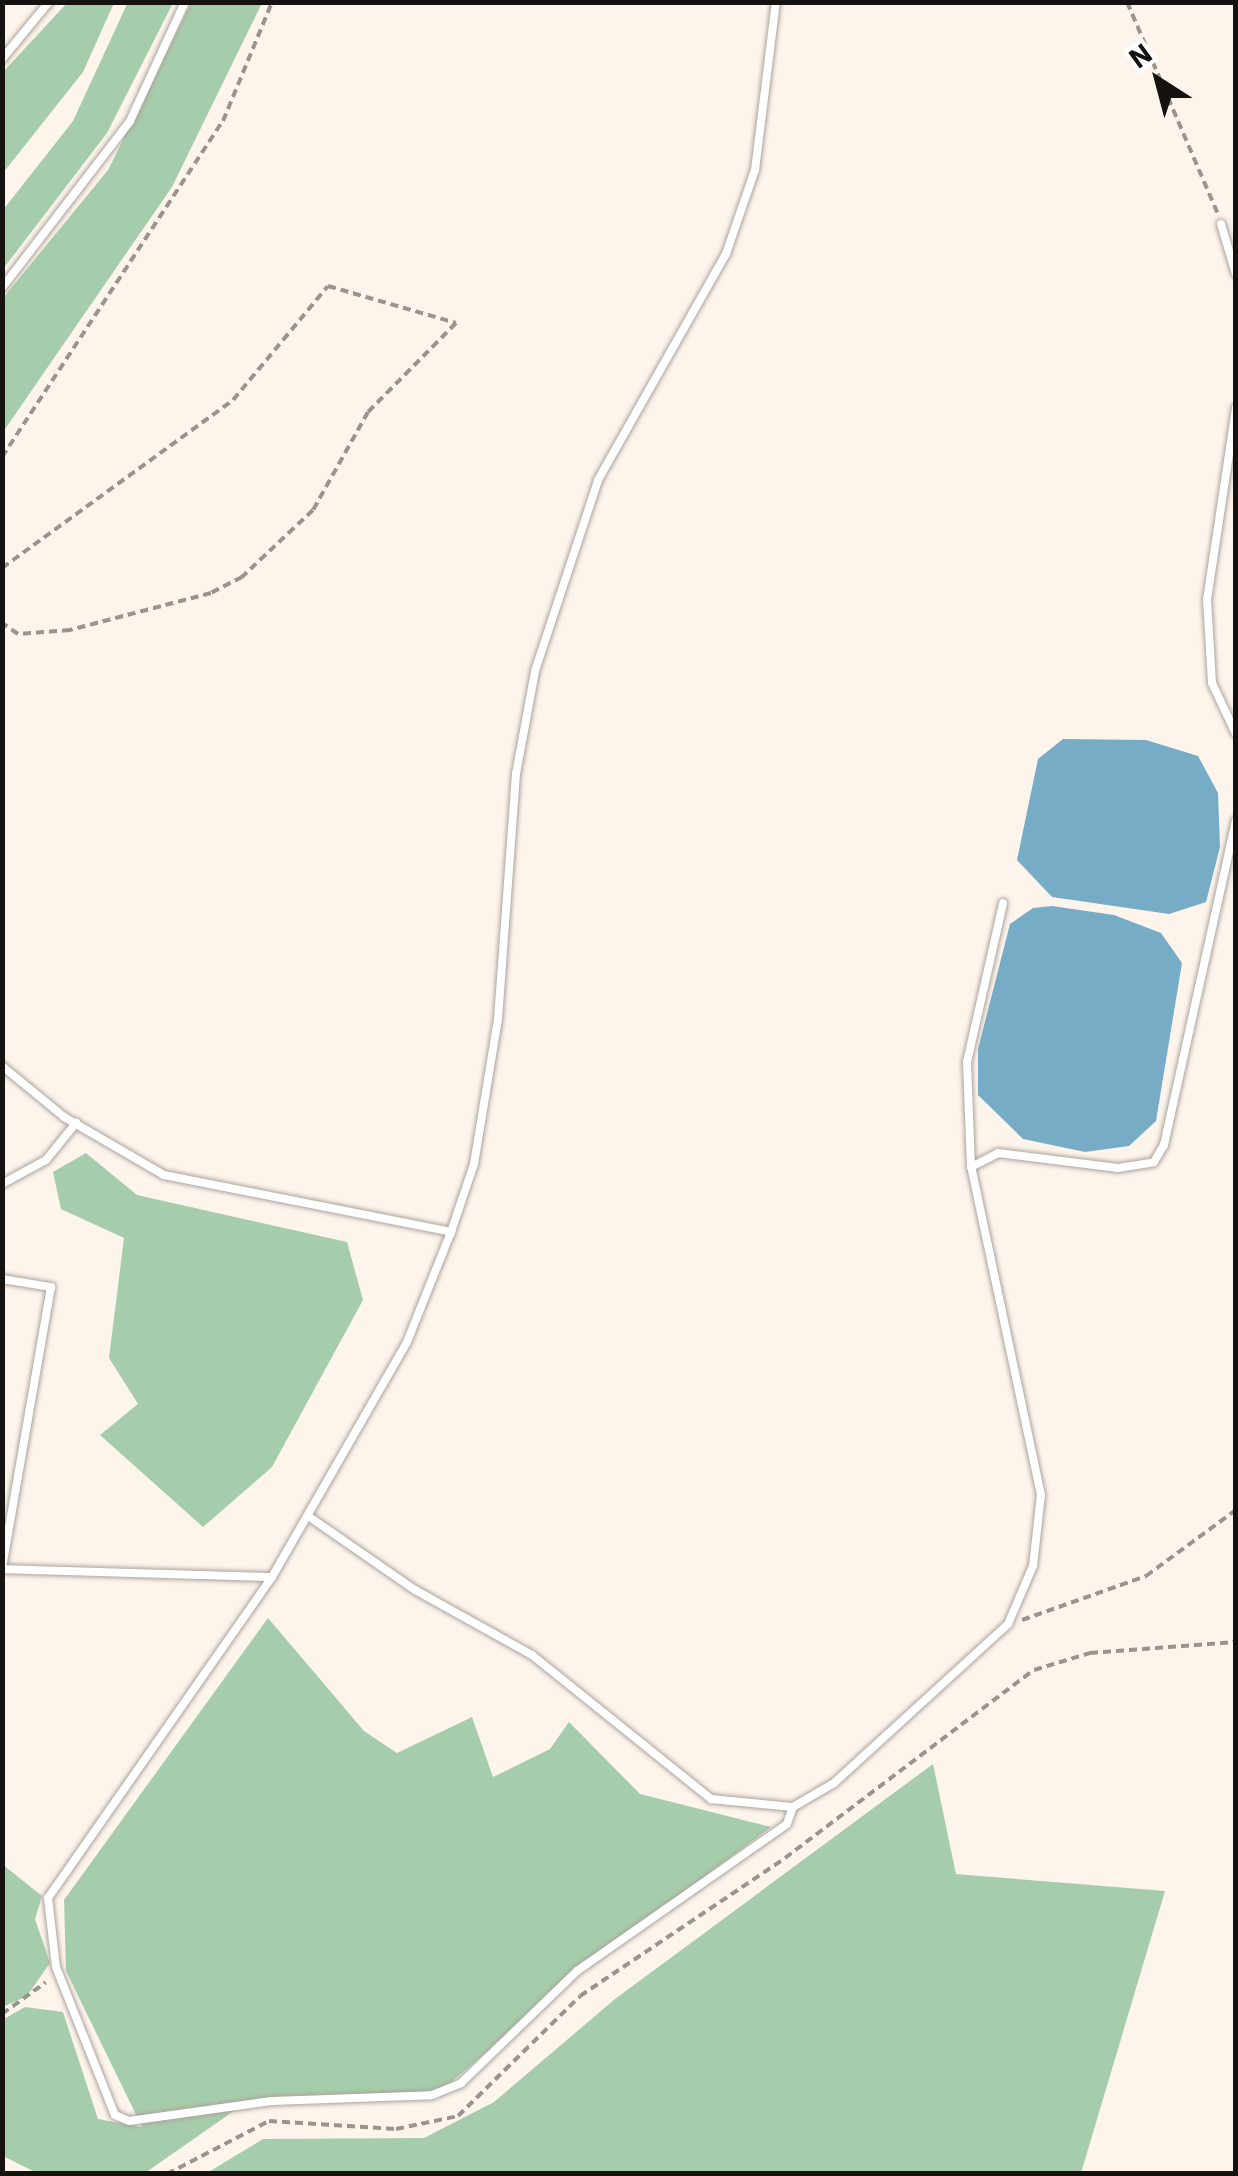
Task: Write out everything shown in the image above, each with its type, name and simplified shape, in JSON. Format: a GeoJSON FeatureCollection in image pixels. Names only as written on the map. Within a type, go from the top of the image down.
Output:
{"type":"FeatureCollection","features":[{"type":"Feature","properties":{"kind":"lane"},"geometry":{"type":"LineString","coordinates":[[2,59],[49,2]]}},
{"type":"Feature","properties":{"kind":"lane"},"geometry":{"type":"LineString","coordinates":[[2,288],[130,121],[184,2]]}},
{"type":"Feature","properties":{"kind":"lane"},"geometry":{"type":"LineString","coordinates":[[776,2],[755,170],[726,254],[598,480],[535,672],[516,774],[498,1020],[474,1164],[450,1232],[407,1342],[311,1518],[48,1898],[56,1967],[104,2099],[128,2121],[272,2101],[432,2096],[460,2083],[578,1971],[788,1824],[793,1808]]}},
{"type":"Feature","properties":{"kind":"lane"},"geometry":{"type":"LineString","coordinates":[[1222,224],[1236,274]]}},
{"type":"Feature","properties":{"kind":"lane"},"geometry":{"type":"LineString","coordinates":[[1236,408],[1207,599],[1212,684],[1236,734]]}},
{"type":"Feature","properties":{"kind":"lane"},"geometry":{"type":"LineString","coordinates":[[971,1168],[998,1153],[1118,1168],[1154,1162],[1236,821]]}},
{"type":"Feature","properties":{"kind":"lane"},"geometry":{"type":"LineString","coordinates":[[311,1518],[415,1590],[532,1655],[711,1799],[793,1808],[834,1783],[1008,1624],[1033,1566],[1041,1495],[971,1168],[967,1062],[1003,903]]}},
{"type":"Feature","properties":{"kind":"lane"},"geometry":{"type":"LineString","coordinates":[[2,1066],[76,1123],[164,1176],[450,1232]]}},
{"type":"Feature","properties":{"kind":"lane"},"geometry":{"type":"LineString","coordinates":[[2,1184],[46,1160],[76,1123]]}},
{"type":"Feature","properties":{"kind":"lane"},"geometry":{"type":"LineString","coordinates":[[2,1279],[51,1286],[2,1568],[272,1577]]}},
{"type":"Feature","properties":{"kind":"path"},"geometry":{"type":"LineString","coordinates":[[2,457],[223,121],[272,2]]}},
{"type":"Feature","properties":{"kind":"path"},"geometry":{"type":"LineString","coordinates":[[1127,2],[1222,224]]}},
{"type":"Feature","properties":{"kind":"path"},"geometry":{"type":"LineString","coordinates":[[2,568],[233,400],[328,286],[456,323],[368,412],[313,510],[242,577],[212,593],[70,630],[18,634],[2,623]]}},
{"type":"Feature","properties":{"kind":"path"},"geometry":{"type":"LineString","coordinates":[[1008,1624],[1146,1576],[1236,1510]]}},
{"type":"Feature","properties":{"kind":"path"},"geometry":{"type":"LineString","coordinates":[[167,2174],[269,2121],[396,2128],[458,2116],[580,1996],[785,1858],[1034,1670],[1090,1653],[1236,1642]]}},
{"type":"Feature","properties":{"kind":"path"},"geometry":{"type":"LineString","coordinates":[[2,2014],[32,1999],[56,1967]]}},
{"type":"Feature","properties":{"kind":"green space"},"geometry":{"type":"Polygon","coordinates":[[[128,2],[173,3],[107,133],[3,269],[3,210],[73,121],[128,2]]]}},
{"type":"Feature","properties":{"kind":"green space"},"geometry":{"type":"Polygon","coordinates":[[[67,3],[114,3],[83,72],[3,173],[3,72],[67,3]]]}},
{"type":"Feature","properties":{"kind":"green space"},"geometry":{"type":"Polygon","coordinates":[[[191,3],[262,3],[172,187],[3,432],[3,298],[108,170],[191,3]]]}},
{"type":"Feature","properties":{"kind":"green space"},"geometry":{"type":"Polygon","coordinates":[[[86,1153],[137,1195],[347,1242],[363,1300],[272,1467],[203,1527],[100,1435],[138,1404],[109,1358],[124,1238],[61,1209],[53,1172],[86,1153]]]}},
{"type":"Feature","properties":{"kind":"green space"},"geometry":{"type":"Polygon","coordinates":[[[268,1618],[364,1731],[397,1753],[472,1717],[493,1777],[550,1749],[569,1722],[640,1794],[771,1827],[606,1950],[442,2090],[238,2108],[145,2173],[37,2173],[3,2156],[2,2020],[25,2007],[63,2012],[98,2119],[142,2127],[66,1971],[64,1900],[268,1618]]]}},
{"type":"Feature","properties":{"kind":"green space"},"geometry":{"type":"Polygon","coordinates":[[[933,1764],[956,1874],[1165,1891],[1081,2173],[207,2173],[263,2139],[424,2138],[494,2102],[615,1999],[933,1764]]]}},
{"type":"Feature","properties":{"kind":"green space"},"geometry":{"type":"Polygon","coordinates":[[[2,1864],[42,1896],[35,1919],[50,1963],[27,1996],[3,2007],[2,1864]]]}},
{"type":"Feature","properties":{"kind":"water"},"geometry":{"type":"Polygon","coordinates":[[[1063,739],[1146,740],[1198,756],[1218,793],[1220,847],[1206,902],[1169,914],[1052,897],[1017,860],[1038,759],[1063,739]]]}},
{"type":"Feature","properties":{"kind":"water"},"geometry":{"type":"Polygon","coordinates":[[[1052,906],[1114,915],[1161,933],[1182,963],[1156,1121],[1129,1146],[1085,1152],[1023,1139],[978,1095],[978,1049],[1010,924],[1033,908],[1052,906]]]}}]}
